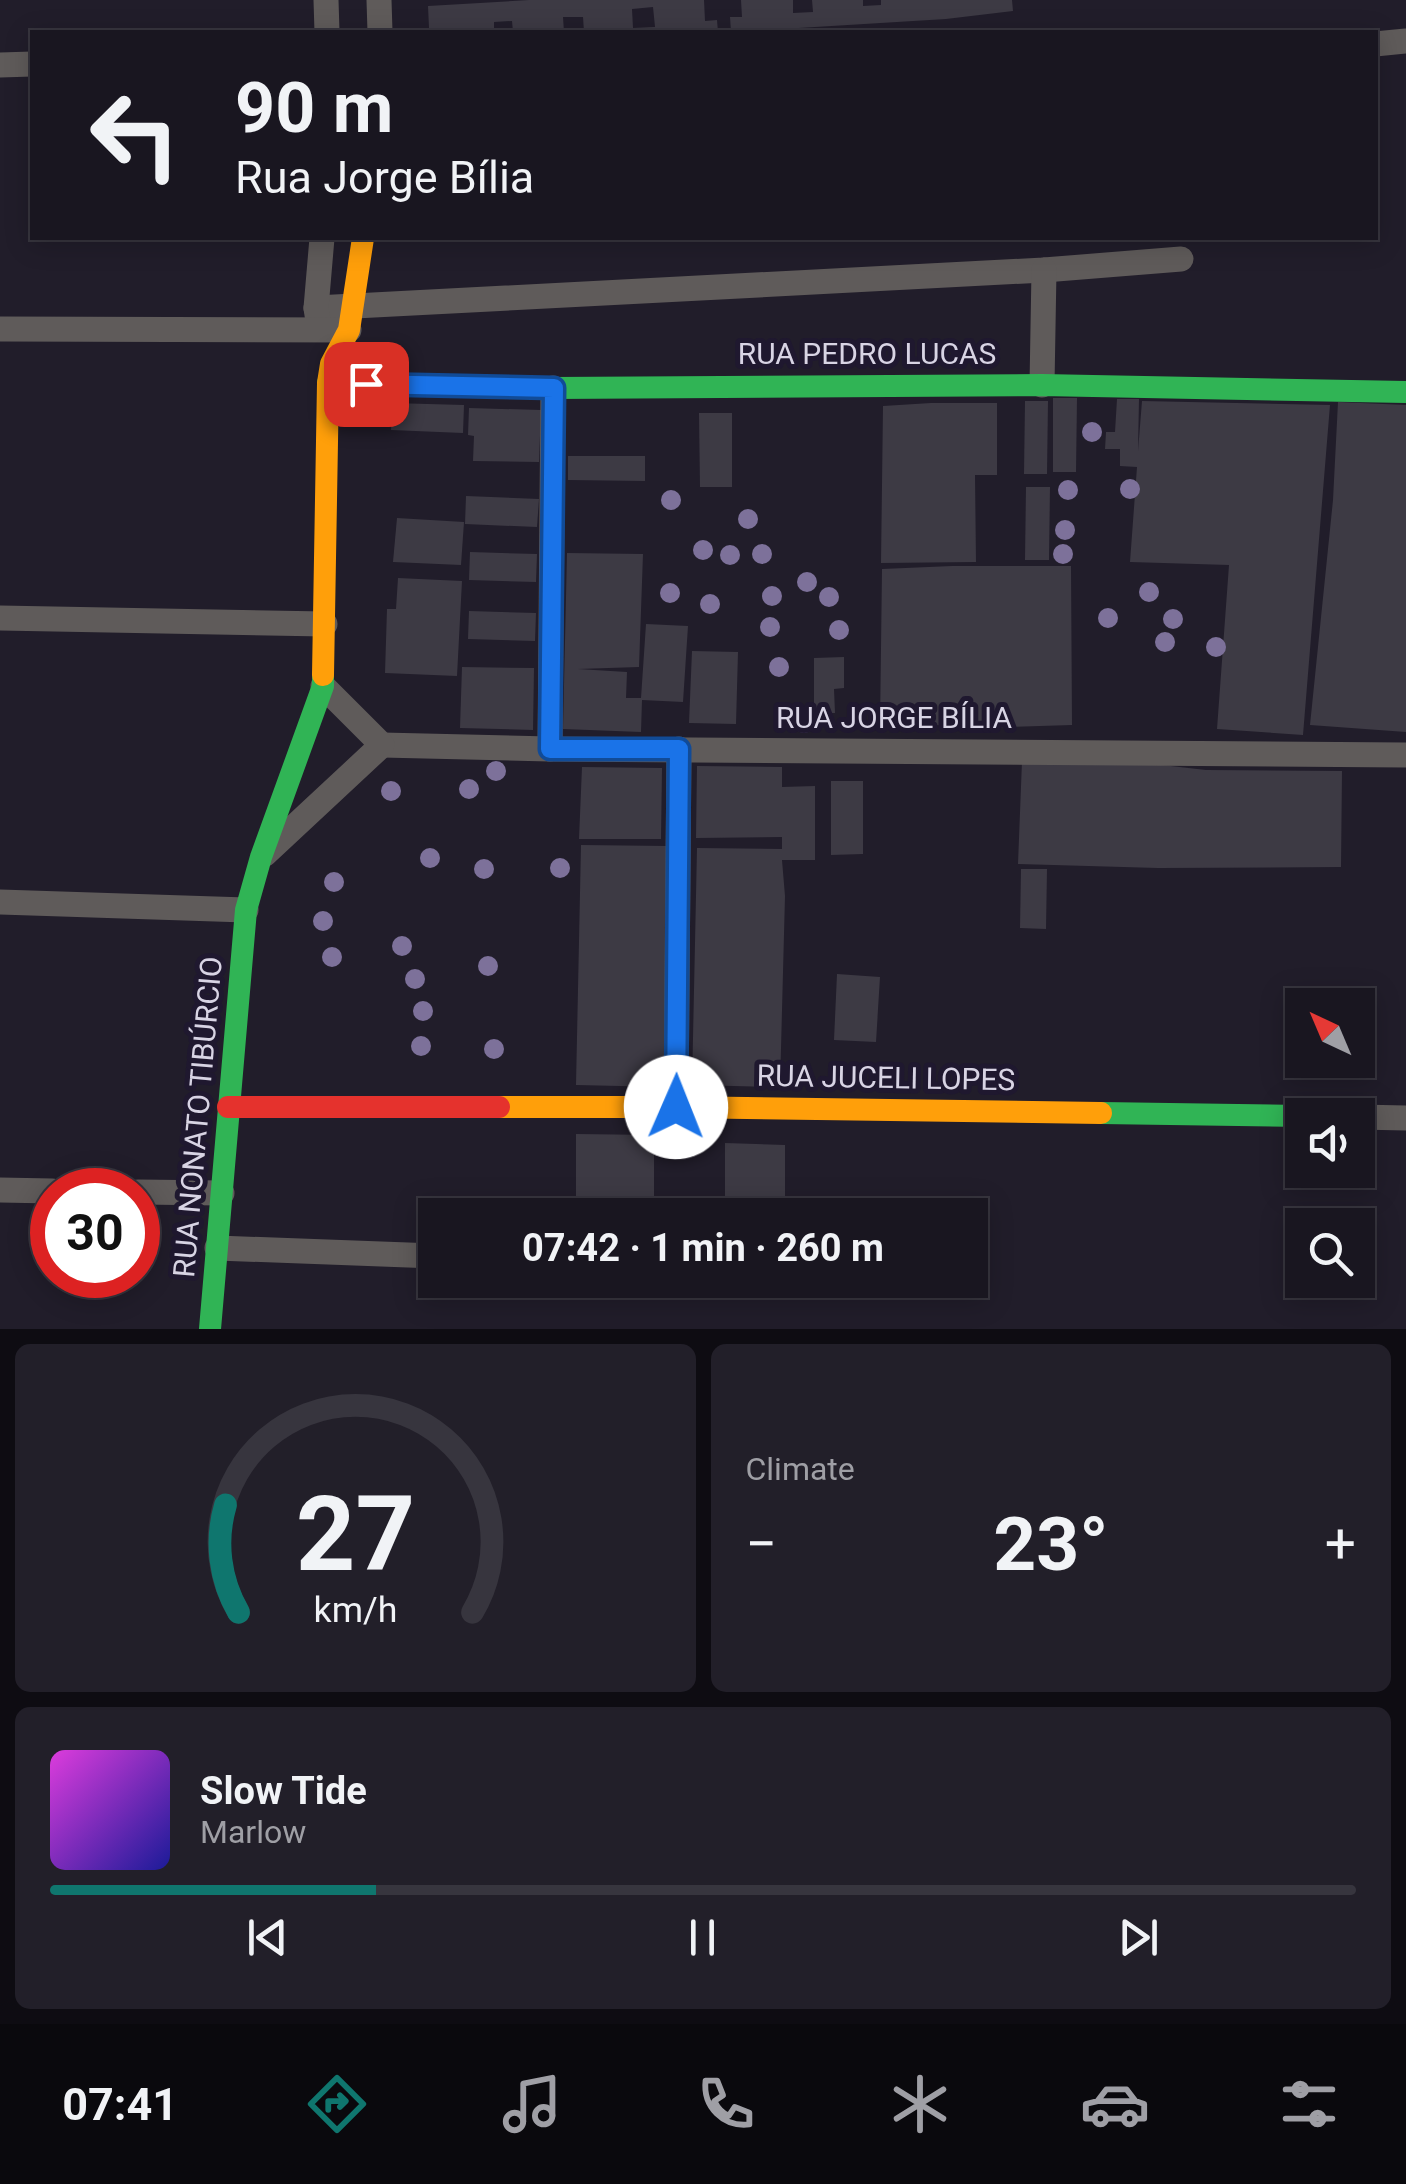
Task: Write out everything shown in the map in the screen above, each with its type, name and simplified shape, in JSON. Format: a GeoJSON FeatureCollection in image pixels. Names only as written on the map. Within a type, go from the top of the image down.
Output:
{"type":"FeatureCollection","features":[{"type":"Feature","properties":{"kind":"street"},"geometry":{"type":"LineString","coordinates":[[326,0],[327,30]]}},
{"type":"Feature","properties":{"kind":"street"},"geometry":{"type":"LineString","coordinates":[[379,0],[380,30]]}},
{"type":"Feature","properties":{"kind":"street"},"geometry":{"type":"LineString","coordinates":[[1378,44],[1406,41]]}},
{"type":"Feature","properties":{"kind":"street"},"geometry":{"type":"LineString","coordinates":[[0,65],[30,64]]}},
{"type":"Feature","properties":{"kind":"street"},"geometry":{"type":"LineString","coordinates":[[322,240],[317,319],[330,373]]}},
{"type":"Feature","properties":{"kind":"street"},"geometry":{"type":"LineString","coordinates":[[330,373],[351,318],[363,240]]}},
{"type":"Feature","properties":{"kind":"street"},"geometry":{"type":"LineString","coordinates":[[0,329],[351,318],[1181,258]]}},
{"type":"Feature","properties":{"kind":"street"},"geometry":{"type":"LineString","coordinates":[[1042,385],[1044,270]]}},
{"type":"Feature","properties":{"kind":"street","name":"RUA PEDRO LUCAS"},"geometry":{"type":"LineString","coordinates":[[330,373],[554,388],[1042,385],[1406,392]]}},
{"type":"Feature","properties":{"kind":"street","name":"RUA NONATO TIBÚRCIO"},"geometry":{"type":"LineString","coordinates":[[210,1329],[246,910],[261,857],[323,686],[330,373]]}},
{"type":"Feature","properties":{"kind":"street"},"geometry":{"type":"LineString","coordinates":[[550,749],[554,388]]}},
{"type":"Feature","properties":{"kind":"street"},"geometry":{"type":"LineString","coordinates":[[0,618],[325,624]]}},
{"type":"Feature","properties":{"kind":"street"},"geometry":{"type":"LineString","coordinates":[[261,857],[382,745],[323,686]]}},
{"type":"Feature","properties":{"kind":"street","name":"RUA JORGE BÍLIA"},"geometry":{"type":"LineString","coordinates":[[382,745],[1406,754]]}},
{"type":"Feature","properties":{"kind":"street"},"geometry":{"type":"LineString","coordinates":[[676,1107],[679,749]]}},
{"type":"Feature","properties":{"kind":"street"},"geometry":{"type":"LineString","coordinates":[[0,902],[246,910]]}},
{"type":"Feature","properties":{"kind":"street","name":"RUA JUCELI LOPES"},"geometry":{"type":"LineString","coordinates":[[228,1107],[676,1107],[1285,1116]]}},
{"type":"Feature","properties":{"kind":"street"},"geometry":{"type":"LineString","coordinates":[[1375,1117],[1406,1118]]}},
{"type":"Feature","properties":{"kind":"street"},"geometry":{"type":"LineString","coordinates":[[0,1190],[30,1190]]}},
{"type":"Feature","properties":{"kind":"street"},"geometry":{"type":"LineString","coordinates":[[160,1192],[222,1192]]}},
{"type":"Feature","properties":{"kind":"street"},"geometry":{"type":"LineString","coordinates":[[216,1248],[418,1255]]}},
{"type":"Feature","properties":{"kind":"building"},"geometry":{"type":"Polygon","coordinates":[[[529,0],[704,0],[705,21],[717,20],[718,30],[584,30],[583,17],[563,17],[564,30],[513,30],[512,21],[494,22],[494,30],[429,28],[428,6],[529,0]],[[653,7],[632,9],[633,28],[655,27],[653,7]]]}},
{"type":"Feature","properties":{"kind":"building"},"geometry":{"type":"Polygon","coordinates":[[[741,0],[793,0],[793,13],[813,12],[812,0],[863,0],[863,6],[881,5],[881,0],[1012,0],[1013,11],[946,19],[731,30],[730,17],[742,17],[741,0]]]}},
{"type":"Feature","properties":{"kind":"building"},"geometry":{"type":"Polygon","coordinates":[[[1053,398],[1077,398],[1076,472],[1053,472],[1053,398]]]}},
{"type":"Feature","properties":{"kind":"building"},"geometry":{"type":"Polygon","coordinates":[[[1117,399],[1139,399],[1138,451],[1142,401],[1330,405],[1303,735],[1217,729],[1229,565],[1130,562],[1137,467],[1120,466],[1120,449],[1105,449],[1106,432],[1115,432],[1117,399]]]}},
{"type":"Feature","properties":{"kind":"building"},"geometry":{"type":"Polygon","coordinates":[[[1025,401],[1048,401],[1047,474],[1024,474],[1025,401]]]}},
{"type":"Feature","properties":{"kind":"building"},"geometry":{"type":"Polygon","coordinates":[[[1338,402],[1406,405],[1406,732],[1310,725],[1333,500],[1338,402]]]}},
{"type":"Feature","properties":{"kind":"building"},"geometry":{"type":"Polygon","coordinates":[[[392,403],[464,405],[463,433],[391,430],[392,403]]]}},
{"type":"Feature","properties":{"kind":"building"},"geometry":{"type":"Polygon","coordinates":[[[997,403],[997,475],[975,475],[976,562],[881,563],[883,406],[997,403]]]}},
{"type":"Feature","properties":{"kind":"building"},"geometry":{"type":"Polygon","coordinates":[[[469,408],[541,410],[539,462],[473,461],[474,436],[468,435],[469,408]]]}},
{"type":"Feature","properties":{"kind":"building"},"geometry":{"type":"Polygon","coordinates":[[[699,413],[732,413],[732,487],[700,487],[699,413]]]}},
{"type":"Feature","properties":{"kind":"building"},"geometry":{"type":"Polygon","coordinates":[[[568,456],[645,456],[645,481],[568,480],[568,456]]]}},
{"type":"Feature","properties":{"kind":"building"},"geometry":{"type":"Polygon","coordinates":[[[1026,487],[1050,487],[1049,560],[1025,560],[1026,487]]]}},
{"type":"Feature","properties":{"kind":"building"},"geometry":{"type":"Polygon","coordinates":[[[466,496],[539,499],[537,527],[465,524],[466,496]]]}},
{"type":"Feature","properties":{"kind":"building"},"geometry":{"type":"Polygon","coordinates":[[[397,518],[464,522],[461,565],[393,562],[397,518]]]}},
{"type":"Feature","properties":{"kind":"building"},"geometry":{"type":"Polygon","coordinates":[[[470,552],[537,554],[536,582],[469,580],[470,552]]]}},
{"type":"Feature","properties":{"kind":"building"},"geometry":{"type":"Polygon","coordinates":[[[567,553],[643,554],[639,667],[578,669],[627,672],[626,698],[641,698],[646,624],[688,626],[683,702],[642,700],[641,732],[563,729],[567,553]]]}},
{"type":"Feature","properties":{"kind":"building"},"geometry":{"type":"Polygon","coordinates":[[[1071,566],[1072,725],[880,726],[882,569],[1071,566]]]}},
{"type":"Feature","properties":{"kind":"building"},"geometry":{"type":"Polygon","coordinates":[[[398,578],[462,581],[457,676],[385,673],[387,609],[396,609],[398,578]]]}},
{"type":"Feature","properties":{"kind":"building"},"geometry":{"type":"Polygon","coordinates":[[[469,611],[536,613],[535,641],[468,639],[469,611]]]}},
{"type":"Feature","properties":{"kind":"building"},"geometry":{"type":"Polygon","coordinates":[[[692,651],[738,652],[736,724],[689,723],[692,651]]]}},
{"type":"Feature","properties":{"kind":"building"},"geometry":{"type":"Polygon","coordinates":[[[844,657],[844,688],[834,689],[835,713],[814,713],[814,658],[844,657]]]}},
{"type":"Feature","properties":{"kind":"building"},"geometry":{"type":"Polygon","coordinates":[[[462,667],[534,668],[533,730],[460,728],[462,667]]]}},
{"type":"Feature","properties":{"kind":"building"},"geometry":{"type":"Polygon","coordinates":[[[1022,761],[1206,770],[1342,771],[1341,867],[1018,864],[1022,761]]]}},
{"type":"Feature","properties":{"kind":"building"},"geometry":{"type":"Polygon","coordinates":[[[697,766],[782,767],[782,787],[815,786],[815,860],[782,860],[785,896],[780,1087],[692,1085],[697,848],[782,849],[782,837],[696,838],[697,766]]]}},
{"type":"Feature","properties":{"kind":"building"},"geometry":{"type":"Polygon","coordinates":[[[582,767],[662,768],[661,839],[579,839],[582,767]]]}},
{"type":"Feature","properties":{"kind":"building"},"geometry":{"type":"Polygon","coordinates":[[[831,781],[863,781],[863,854],[831,855],[831,781]]]}},
{"type":"Feature","properties":{"kind":"building"},"geometry":{"type":"Polygon","coordinates":[[[581,845],[668,846],[664,1087],[576,1085],[581,845]]]}},
{"type":"Feature","properties":{"kind":"building"},"geometry":{"type":"Polygon","coordinates":[[[1021,869],[1047,869],[1046,929],[1020,928],[1021,869]]]}},
{"type":"Feature","properties":{"kind":"building"},"geometry":{"type":"Polygon","coordinates":[[[837,974],[880,977],[876,1042],[834,1040],[837,974]]]}},
{"type":"Feature","properties":{"kind":"building"},"geometry":{"type":"Polygon","coordinates":[[[576,1134],[654,1135],[654,1198],[576,1198],[576,1134]]]}},
{"type":"Feature","properties":{"kind":"building"},"geometry":{"type":"Polygon","coordinates":[[[725,1143],[785,1145],[785,1198],[725,1198],[725,1143]]]}},
{"type":"Feature","properties":{"kind":"traffic: fast"},"geometry":{"type":"LineString","coordinates":[[328,383],[553,388],[1042,385],[1406,392]]}},
{"type":"Feature","properties":{"kind":"traffic: fast"},"geometry":{"type":"LineString","coordinates":[[210,1329],[246,910],[261,857],[323,686],[323,675]]}},
{"type":"Feature","properties":{"kind":"traffic: fast"},"geometry":{"type":"LineString","coordinates":[[1101,1113],[1285,1116]]}},
{"type":"Feature","properties":{"kind":"traffic: slow"},"geometry":{"type":"LineString","coordinates":[[323,675],[328,383],[331,364],[349,330],[363,240]]}},
{"type":"Feature","properties":{"kind":"traffic: slow"},"geometry":{"type":"LineString","coordinates":[[499,1107],[1101,1113]]}},
{"type":"Feature","properties":{"kind":"traffic: jam"},"geometry":{"type":"LineString","coordinates":[[228,1107],[499,1107]]}},
{"type":"Feature","properties":{"kind":"route"},"geometry":{"type":"LineString","coordinates":[[366,384],[554,388],[550,749],[679,749],[676,1107]]}}]}
